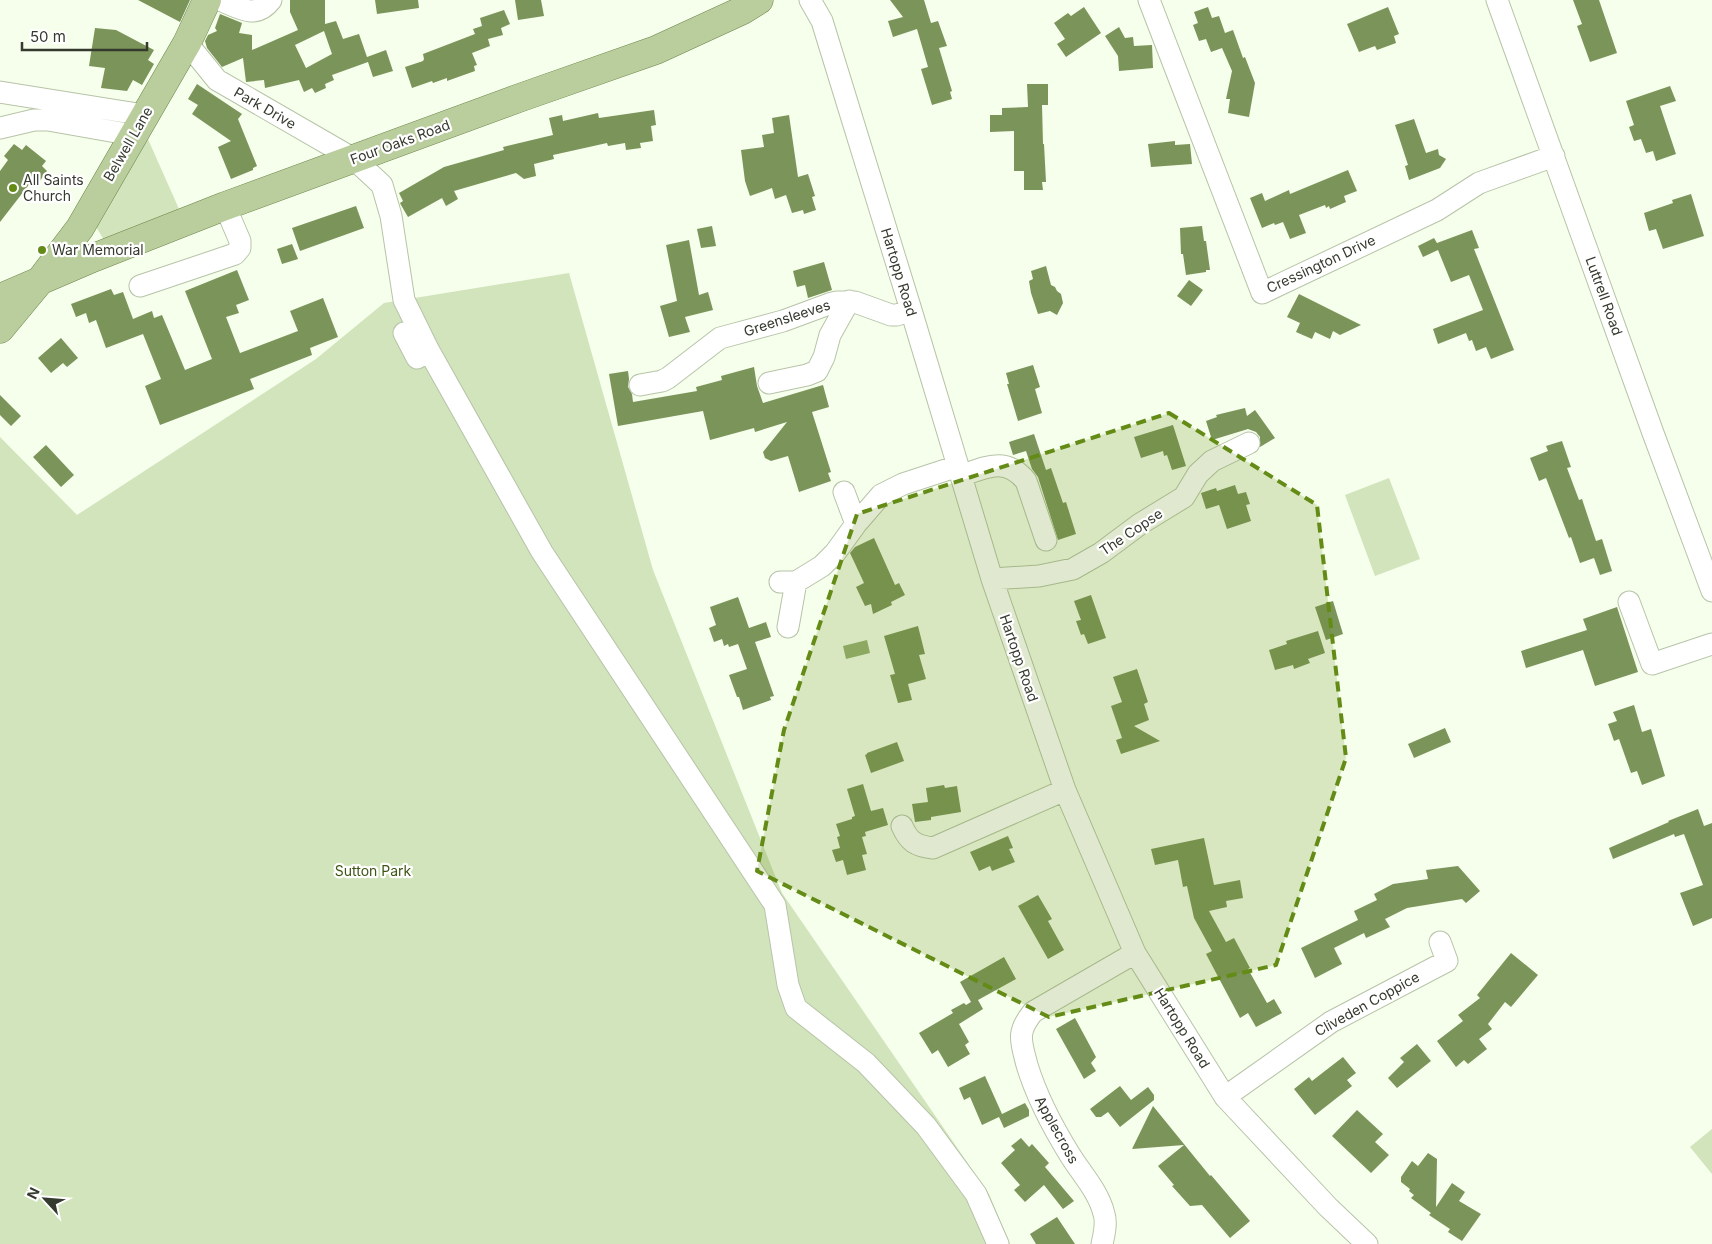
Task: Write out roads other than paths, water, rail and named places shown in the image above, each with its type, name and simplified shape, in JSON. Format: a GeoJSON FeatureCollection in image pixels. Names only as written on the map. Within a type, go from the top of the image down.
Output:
{"type":"FeatureCollection","features":[{"type":"Feature","properties":{"kind":"main road","name":"Belwell Lane"},"geometry":{"type":"LineString","coordinates":[[0,328],[39,282],[80,228],[187,43],[207,0]]}},
{"type":"Feature","properties":{"kind":"main road","name":"Four Oaks Road"},"geometry":{"type":"LineString","coordinates":[[0,298],[93,258],[225,206],[656,50],[743,10],[759,0]]}},
{"type":"Feature","properties":{"kind":"main road"},"geometry":{"type":"LineString","coordinates":[[80,228],[79,240],[93,258]]}},
{"type":"Feature","properties":{"kind":"street"},"geometry":{"type":"LineString","coordinates":[[220,0],[247,11],[256,12],[262,10],[271,0]]}},
{"type":"Feature","properties":{"kind":"street","name":"Hartopp Road"},"geometry":{"type":"LineString","coordinates":[[810,0],[822,22],[992,579],[1065,790],[1135,953],[1225,1097],[1328,1206],[1367,1244]]}},
{"type":"Feature","properties":{"kind":"street","name":"Cressington Drive"},"geometry":{"type":"LineString","coordinates":[[1149,0],[1262,293],[1437,210],[1479,183],[1554,156]]}},
{"type":"Feature","properties":{"kind":"street","name":"Luttrell Road"},"geometry":{"type":"LineString","coordinates":[[1498,0],[1653,433],[1712,591]]}},
{"type":"Feature","properties":{"kind":"street","name":"Park Drive"},"geometry":{"type":"LineString","coordinates":[[187,43],[217,80],[354,159],[382,184],[391,216],[404,300],[429,351],[542,552],[775,906],[788,985],[796,1008],[866,1063],[926,1126],[976,1194],[998,1244]]}},
{"type":"Feature","properties":{"kind":"street"},"geometry":{"type":"LineString","coordinates":[[0,92],[139,125]]}},
{"type":"Feature","properties":{"kind":"street"},"geometry":{"type":"LineString","coordinates":[[0,128],[34,120],[139,125]]}},
{"type":"Feature","properties":{"kind":"street"},"geometry":{"type":"LineString","coordinates":[[140,286],[235,254],[240,248],[240,241],[225,206]]}},
{"type":"Feature","properties":{"kind":"street"},"geometry":{"type":"LineString","coordinates":[[769,383],[817,371],[824,357],[830,335],[849,301]]}},
{"type":"Feature","properties":{"kind":"street","name":"Greensleeves"},"geometry":{"type":"LineString","coordinates":[[640,385],[668,378],[720,338],[783,321],[829,304],[849,301],[866,305],[884,314],[891,315],[911,310]]}},
{"type":"Feature","properties":{"kind":"street"},"geometry":{"type":"LineString","coordinates":[[404,333],[417,358],[429,351]]}},
{"type":"Feature","properties":{"kind":"street","name":"The Copse"},"geometry":{"type":"LineString","coordinates":[[992,579],[1040,576],[1073,569],[1101,553],[1140,524],[1184,497],[1198,474],[1212,461],[1249,443]]}},
{"type":"Feature","properties":{"kind":"street"},"geometry":{"type":"LineString","coordinates":[[788,627],[788,582],[822,566],[835,553],[856,524],[881,495],[891,489],[960,471],[1005,466],[1020,473],[1026,481],[1046,540]]}},
{"type":"Feature","properties":{"kind":"street"},"geometry":{"type":"LineString","coordinates":[[844,492],[856,524]]}},
{"type":"Feature","properties":{"kind":"street"},"geometry":{"type":"LineString","coordinates":[[1630,602],[1652,664],[1712,644]]}},
{"type":"Feature","properties":{"kind":"street"},"geometry":{"type":"LineString","coordinates":[[902,826],[907,838],[920,847],[933,848],[1065,790]]}},
{"type":"Feature","properties":{"kind":"street","name":"Cliveden Coppice"},"geometry":{"type":"LineString","coordinates":[[1225,1097],[1331,1022],[1447,961],[1440,942]]}},
{"type":"Feature","properties":{"kind":"street","name":"Applecross"},"geometry":{"type":"LineString","coordinates":[[1102,1244],[1105,1232],[1105,1214],[1098,1197],[1048,1120],[1034,1088],[1021,1042],[1021,1032],[1024,1023],[1033,1012],[1135,953]]}},
{"type":"Feature","properties":{"kind":"place","name":"All Saints Church"},"geometry":{"type":"Point","coordinates":[13,188]}},
{"type":"Feature","properties":{"kind":"place","name":"War Memorial"},"geometry":{"type":"Point","coordinates":[42,250]}},
{"type":"Feature","properties":{"kind":"park label","name":"Sutton Park"},"geometry":{"type":"Point","coordinates":[373,871]}}]}
